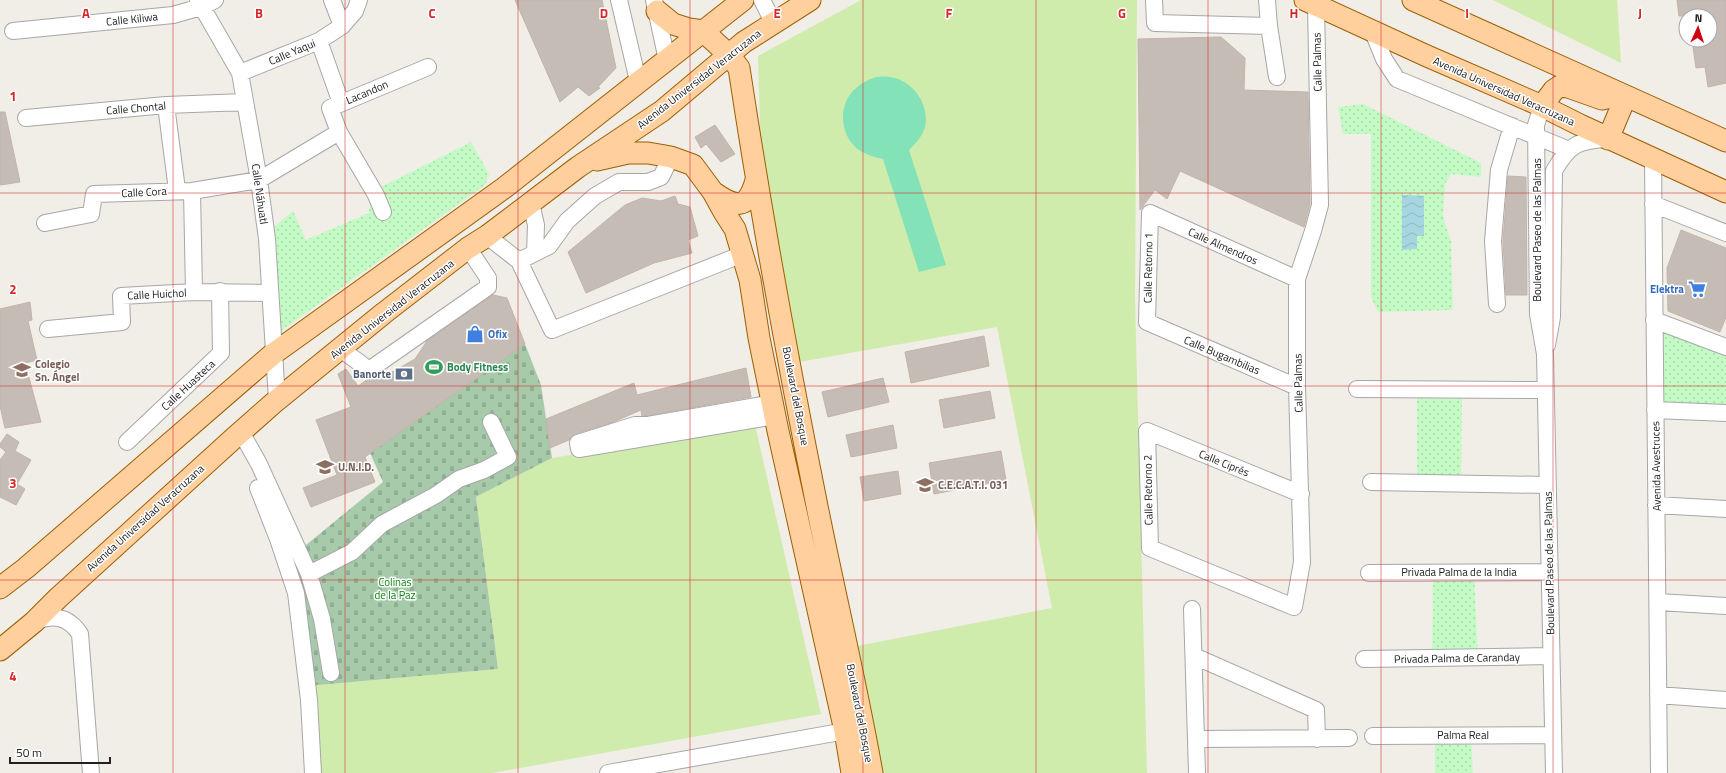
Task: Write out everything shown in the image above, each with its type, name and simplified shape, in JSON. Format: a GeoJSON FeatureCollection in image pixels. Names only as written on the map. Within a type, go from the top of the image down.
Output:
{"type":"FeatureCollection","features":[{"type":"Feature","properties":{"kind":"main road"},"geometry":{"type":"LineString","coordinates":[[0,588],[26,568],[273,354],[504,188],[638,81],[743,0]]}},
{"type":"Feature","properties":{"kind":"main road","name":"Avenida Universidad Veracruzana"},"geometry":{"type":"LineString","coordinates":[[0,650],[34,622],[58,598],[237,435],[277,400],[384,313],[468,248],[487,236],[587,162],[662,111],[744,42],[773,22],[810,0]]}},
{"type":"Feature","properties":{"kind":"main road"},"geometry":{"type":"LineString","coordinates":[[1413,0],[1726,141]]}},
{"type":"Feature","properties":{"kind":"main road"},"geometry":{"type":"LineString","coordinates":[[1441,0],[1453,18]]}},
{"type":"Feature","properties":{"kind":"main road","name":"Avenida Universidad Veracruzana"},"geometry":{"type":"LineString","coordinates":[[1310,3],[1497,88],[1542,106],[1608,139],[1726,192]]}},
{"type":"Feature","properties":{"kind":"main road"},"geometry":{"type":"LineString","coordinates":[[656,5],[674,24],[689,29],[703,30]]}},
{"type":"Feature","properties":{"kind":"main road","name":"Boulevard del Bosque"},"geometry":{"type":"LineString","coordinates":[[703,30],[729,55],[739,68],[756,180],[816,500],[855,729],[852,773]]}},
{"type":"Feature","properties":{"kind":"main road"},"geometry":{"type":"LineString","coordinates":[[1542,106],[1554,90],[1560,86],[1568,87],[1602,99],[1620,93]]}},
{"type":"Feature","properties":{"kind":"main road"},"geometry":{"type":"LineString","coordinates":[[1608,139],[1620,93]]}},
{"type":"Feature","properties":{"kind":"main road","name":"Boulevard del Bosque"},"geometry":{"type":"LineString","coordinates":[[587,162],[628,153],[648,153],[671,157],[694,165],[713,192],[735,229],[750,280],[759,338],[774,410],[855,729],[872,773]]}},
{"type":"Feature","properties":{"kind":"main road"},"geometry":{"type":"LineString","coordinates":[[713,192],[731,203],[740,203],[746,201],[752,193],[756,180]]}},
{"type":"Feature","properties":{"kind":"main road"},"geometry":{"type":"LineString","coordinates":[[430,278],[432,264],[464,232],[466,225],[465,216]]}},
{"type":"Feature","properties":{"kind":"street"},"geometry":{"type":"LineString","coordinates":[[332,0],[342,26]]}},
{"type":"Feature","properties":{"kind":"street","name":"Calle Yaqui"},"geometry":{"type":"LineString","coordinates":[[240,73],[319,41],[342,26],[355,10],[359,0]]}},
{"type":"Feature","properties":{"kind":"street"},"geometry":{"type":"LineString","coordinates":[[619,0],[638,81]]}},
{"type":"Feature","properties":{"kind":"street"},"geometry":{"type":"LineString","coordinates":[[762,0],[773,22]]}},
{"type":"Feature","properties":{"kind":"street"},"geometry":{"type":"LineString","coordinates":[[1154,0],[1156,23],[1268,26]]}},
{"type":"Feature","properties":{"kind":"street"},"geometry":{"type":"LineString","coordinates":[[1267,0],[1268,26],[1277,77]]}},
{"type":"Feature","properties":{"kind":"street","name":"Calle Kiliwa"},"geometry":{"type":"LineString","coordinates":[[13,31],[173,15],[204,2]]}},
{"type":"Feature","properties":{"kind":"street","name":"Calle Náhuatl"},"geometry":{"type":"LineString","coordinates":[[204,2],[240,73],[259,180],[267,239],[269,293],[277,400]]}},
{"type":"Feature","properties":{"kind":"street","name":"Calle Palmas"},"geometry":{"type":"LineString","coordinates":[[1150,548],[1294,607],[1302,562],[1297,387],[1297,279],[1320,205],[1310,3]]}},
{"type":"Feature","properties":{"kind":"street"},"geometry":{"type":"LineString","coordinates":[[656,5],[667,60]]}},
{"type":"Feature","properties":{"kind":"street"},"geometry":{"type":"LineString","coordinates":[[1373,32],[1384,59],[1397,79],[1569,150]]}},
{"type":"Feature","properties":{"kind":"street"},"geometry":{"type":"LineString","coordinates":[[319,41],[341,103]]}},
{"type":"Feature","properties":{"kind":"street","name":"Lacandon"},"geometry":{"type":"LineString","coordinates":[[339,132],[330,108],[428,67]]}},
{"type":"Feature","properties":{"kind":"street","name":"Calle Chontal"},"geometry":{"type":"LineString","coordinates":[[26,118],[166,105],[245,102]]}},
{"type":"Feature","properties":{"kind":"street"},"geometry":{"type":"LineString","coordinates":[[166,105],[184,190],[194,292]]}},
{"type":"Feature","properties":{"kind":"street","name":"Boulevard Paseo de las Palmas"},"geometry":{"type":"LineString","coordinates":[[1542,106],[1536,125],[1538,314],[1544,354],[1554,773]]}},
{"type":"Feature","properties":{"kind":"street"},"geometry":{"type":"LineString","coordinates":[[1496,304],[1493,241],[1499,170],[1512,126]]}},
{"type":"Feature","properties":{"kind":"street"},"geometry":{"type":"LineString","coordinates":[[259,180],[339,132],[376,196],[383,212]]}},
{"type":"Feature","properties":{"kind":"street","name":"Boulevard Paseo de las Palmas"},"geometry":{"type":"LineString","coordinates":[[1544,354],[1552,317],[1554,171],[1562,156],[1578,144],[1592,140],[1608,139]]}},
{"type":"Feature","properties":{"kind":"street"},"geometry":{"type":"LineString","coordinates":[[519,261],[549,246],[567,221],[595,196],[619,182],[648,182],[661,177],[671,157]]}},
{"type":"Feature","properties":{"kind":"street","name":"Avenida Avestruces"},"geometry":{"type":"LineString","coordinates":[[1653,159],[1659,773]]}},
{"type":"Feature","properties":{"kind":"street","name":"Calle Cora"},"geometry":{"type":"LineString","coordinates":[[45,223],[91,214],[94,194],[184,190],[259,180]]}},
{"type":"Feature","properties":{"kind":"street"},"geometry":{"type":"LineString","coordinates":[[531,203],[536,226],[535,253]]}},
{"type":"Feature","properties":{"kind":"street"},"geometry":{"type":"LineString","coordinates":[[1653,204],[1726,233]]}},
{"type":"Feature","properties":{"kind":"street","name":"Calle Almendros"},"geometry":{"type":"LineString","coordinates":[[1150,213],[1297,279]]}},
{"type":"Feature","properties":{"kind":"street","name":"Calle Retorno 1"},"geometry":{"type":"LineString","coordinates":[[1147,322],[1150,213]]}},
{"type":"Feature","properties":{"kind":"street"},"geometry":{"type":"LineString","coordinates":[[487,236],[519,261],[552,330],[743,254]]}},
{"type":"Feature","properties":{"kind":"street"},"geometry":{"type":"LineString","coordinates":[[341,349],[369,370],[488,287],[488,278],[468,248]]}},
{"type":"Feature","properties":{"kind":"street","name":"Calle Huichol"},"geometry":{"type":"LineString","coordinates":[[48,329],[122,322],[121,296],[220,291],[269,293]]}},
{"type":"Feature","properties":{"kind":"street","name":"Calle Huasteca"},"geometry":{"type":"LineString","coordinates":[[127,442],[221,353],[220,291]]}},
{"type":"Feature","properties":{"kind":"street"},"geometry":{"type":"LineString","coordinates":[[1654,320],[1726,347]]}},
{"type":"Feature","properties":{"kind":"street","name":"Calle Bugambilias"},"geometry":{"type":"LineString","coordinates":[[1147,322],[1297,387]]}},
{"type":"Feature","properties":{"kind":"street"},"geometry":{"type":"LineString","coordinates":[[1357,389],[1545,390]]}},
{"type":"Feature","properties":{"kind":"street"},"geometry":{"type":"LineString","coordinates":[[670,428],[774,410]]}},
{"type":"Feature","properties":{"kind":"street"},"geometry":{"type":"LineString","coordinates":[[1656,410],[1726,413]]}},
{"type":"Feature","properties":{"kind":"street"},"geometry":{"type":"LineString","coordinates":[[309,574],[352,552],[382,524],[436,495],[459,479],[484,470],[508,457],[492,422]]}},
{"type":"Feature","properties":{"kind":"street","name":"Calle Ciprés"},"geometry":{"type":"LineString","coordinates":[[1147,431],[1301,494]]}},
{"type":"Feature","properties":{"kind":"street","name":"Calle Retorno 2"},"geometry":{"type":"LineString","coordinates":[[1147,431],[1150,548]]}},
{"type":"Feature","properties":{"kind":"street"},"geometry":{"type":"LineString","coordinates":[[237,435],[259,464],[309,574],[322,619],[331,673]]}},
{"type":"Feature","properties":{"kind":"street"},"geometry":{"type":"LineString","coordinates":[[237,435],[276,533],[296,593],[309,700],[313,773]]}},
{"type":"Feature","properties":{"kind":"street"},"geometry":{"type":"LineString","coordinates":[[1371,482],[1548,484]]}},
{"type":"Feature","properties":{"kind":"street"},"geometry":{"type":"LineString","coordinates":[[1656,505],[1726,509]]}},
{"type":"Feature","properties":{"kind":"street","name":"Privada Palma de la India"},"geometry":{"type":"LineString","coordinates":[[1369,573],[1549,572]]}},
{"type":"Feature","properties":{"kind":"street"},"geometry":{"type":"LineString","coordinates":[[1658,602],[1726,606]]}},
{"type":"Feature","properties":{"kind":"street"},"geometry":{"type":"LineString","coordinates":[[1192,609],[1197,773]]}},
{"type":"Feature","properties":{"kind":"street"},"geometry":{"type":"LineString","coordinates":[[34,622],[44,618],[55,617],[65,619],[74,625],[80,634],[91,773]]}},
{"type":"Feature","properties":{"kind":"street"},"geometry":{"type":"LineString","coordinates":[[1194,656],[1316,710],[1317,739]]}},
{"type":"Feature","properties":{"kind":"street","name":"Privada Palma de Caranday"},"geometry":{"type":"LineString","coordinates":[[1364,659],[1551,656]]}},
{"type":"Feature","properties":{"kind":"street"},"geometry":{"type":"LineString","coordinates":[[1658,695],[1726,700]]}},
{"type":"Feature","properties":{"kind":"street"},"geometry":{"type":"LineString","coordinates":[[612,773],[855,729]]}},
{"type":"Feature","properties":{"kind":"street","name":"Palma Real"},"geometry":{"type":"LineString","coordinates":[[1373,736],[1553,734]]}},
{"type":"Feature","properties":{"kind":"street"},"geometry":{"type":"LineString","coordinates":[[1196,739],[1349,738]]}},
{"type":"Feature","properties":{"kind":"green space"},"geometry":{"type":"Polygon","coordinates":[[[861,0],[1137,0],[1135,298],[1147,773],[878,773],[852,647],[1052,608],[997,327],[799,362],[761,161],[758,56],[861,0]]]}},
{"type":"Feature","properties":{"kind":"green space"},"geometry":{"type":"Polygon","coordinates":[[[1493,0],[1617,0],[1621,63],[1493,0]]]}},
{"type":"Feature","properties":{"kind":"green space"},"geometry":{"type":"Polygon","coordinates":[[[876,77],[889,77],[905,82],[918,94],[925,110],[926,118],[924,131],[909,150],[946,265],[919,272],[883,159],[871,156],[859,150],[848,137],[845,129],[843,112],[845,103],[849,96],[860,85],[876,77]]]}},
{"type":"Feature","properties":{"kind":"green space"},"geometry":{"type":"Polygon","coordinates":[[[1363,104],[1481,163],[1481,177],[1451,174],[1445,184],[1443,216],[1451,241],[1453,310],[1378,312],[1371,297],[1371,134],[1343,134],[1338,107],[1363,104]]]}},
{"type":"Feature","properties":{"kind":"green space"},"geometry":{"type":"Polygon","coordinates":[[[471,142],[489,174],[485,185],[278,333],[264,235],[293,211],[306,240],[369,213],[371,192],[471,142]]]}},
{"type":"Feature","properties":{"kind":"green space"},"geometry":{"type":"Polygon","coordinates":[[[1654,320],[1726,347],[1726,413],[1655,410],[1654,320]]]}},
{"type":"Feature","properties":{"kind":"green space","name":"Colinas de la Paz"},"geometry":{"type":"Polygon","coordinates":[[[525,344],[541,385],[552,458],[476,497],[498,669],[307,686],[282,551],[306,545],[383,482],[370,453],[525,344]]]}},
{"type":"Feature","properties":{"kind":"green space"},"geometry":{"type":"Polygon","coordinates":[[[1417,398],[1462,399],[1461,477],[1417,477],[1417,398]]]}},
{"type":"Feature","properties":{"kind":"green space"},"geometry":{"type":"Polygon","coordinates":[[[755,425],[821,714],[492,773],[321,773],[307,686],[498,669],[476,497],[552,458],[755,425]]]}},
{"type":"Feature","properties":{"kind":"green space"},"geometry":{"type":"Polygon","coordinates":[[[1433,573],[1474,573],[1478,658],[1432,658],[1433,573]]]}},
{"type":"Feature","properties":{"kind":"green space"},"geometry":{"type":"Polygon","coordinates":[[[1435,735],[1471,735],[1473,773],[1435,773],[1435,735]]]}},
{"type":"Feature","properties":{"kind":"water"},"geometry":{"type":"Polygon","coordinates":[[[1402,195],[1424,196],[1424,236],[1417,236],[1417,249],[1402,250],[1402,195]]]}},
{"type":"Feature","properties":{"kind":"building"},"geometry":{"type":"Polygon","coordinates":[[[515,0],[602,0],[616,68],[598,87],[600,88],[589,96],[578,87],[560,102],[515,0]]]}},
{"type":"Feature","properties":{"kind":"building"},"geometry":{"type":"Polygon","coordinates":[[[1677,0],[1726,0],[1726,83],[1708,87],[1705,67],[1696,68],[1693,48],[1718,48],[1718,8],[1678,8],[1677,0]]]}},
{"type":"Feature","properties":{"kind":"building"},"geometry":{"type":"Polygon","coordinates":[[[1221,37],[1245,58],[1244,90],[1308,92],[1310,204],[1304,227],[1180,171],[1167,199],[1155,190],[1140,210],[1138,39],[1221,37]]]}},
{"type":"Feature","properties":{"kind":"building"},"geometry":{"type":"Polygon","coordinates":[[[0,112],[5,112],[20,182],[0,185],[0,112]]]}},
{"type":"Feature","properties":{"kind":"building"},"geometry":{"type":"Polygon","coordinates":[[[715,125],[735,154],[721,162],[706,144],[701,148],[695,137],[715,125]]]}},
{"type":"Feature","properties":{"kind":"building"},"geometry":{"type":"Polygon","coordinates":[[[1508,176],[1526,177],[1527,295],[1506,295],[1503,241],[1508,176]]]}},
{"type":"Feature","properties":{"kind":"building"},"geometry":{"type":"Polygon","coordinates":[[[675,196],[678,204],[690,207],[698,236],[688,240],[692,253],[654,263],[586,293],[568,252],[625,205],[642,198],[661,201],[675,196]]]}},
{"type":"Feature","properties":{"kind":"building","name":"Elektra"},"geometry":{"type":"Polygon","coordinates":[[[1681,230],[1726,248],[1726,317],[1720,332],[1668,311],[1667,268],[1681,230]]]}},
{"type":"Feature","properties":{"kind":"building"},"geometry":{"type":"Polygon","coordinates":[[[493,295],[507,298],[525,344],[365,457],[375,482],[311,507],[303,488],[337,475],[316,420],[351,407],[338,374],[346,369],[358,386],[368,379],[379,375],[381,377],[394,371],[415,359],[427,341],[493,295]]]}},
{"type":"Feature","properties":{"kind":"building"},"geometry":{"type":"Polygon","coordinates":[[[30,302],[32,320],[28,321],[37,360],[25,363],[41,422],[5,428],[0,406],[0,309],[30,302]]]}},
{"type":"Feature","properties":{"kind":"building"},"geometry":{"type":"Polygon","coordinates":[[[984,336],[989,366],[911,383],[905,352],[984,336]]]}},
{"type":"Feature","properties":{"kind":"building"},"geometry":{"type":"Polygon","coordinates":[[[746,368],[751,397],[647,416],[642,416],[641,410],[611,423],[575,434],[569,440],[550,448],[546,419],[634,383],[637,395],[746,368]]]}},
{"type":"Feature","properties":{"kind":"building"},"geometry":{"type":"Polygon","coordinates":[[[883,378],[889,402],[828,417],[822,392],[883,378]]]}},
{"type":"Feature","properties":{"kind":"building"},"geometry":{"type":"Polygon","coordinates":[[[990,391],[995,418],[944,428],[939,400],[990,391]]]}},
{"type":"Feature","properties":{"kind":"building"},"geometry":{"type":"Polygon","coordinates":[[[893,425],[897,448],[851,457],[846,435],[893,425]]]}},
{"type":"Feature","properties":{"kind":"building"},"geometry":{"type":"Polygon","coordinates":[[[7,434],[19,442],[15,451],[31,460],[17,484],[25,489],[16,505],[0,497],[0,460],[6,452],[0,447],[0,444],[7,434]]]}},
{"type":"Feature","properties":{"kind":"building"},"geometry":{"type":"Polygon","coordinates":[[[1001,451],[1006,480],[934,494],[929,463],[1001,451]]]}},
{"type":"Feature","properties":{"kind":"building"},"geometry":{"type":"Polygon","coordinates":[[[898,471],[901,494],[864,501],[860,477],[898,471]]]}},
{"type":"Feature","properties":{"kind":"place","name":"Elektra"},"geometry":{"type":"Point","coordinates":[1697,289]}},
{"type":"Feature","properties":{"kind":"place","name":"Ofix"},"geometry":{"type":"Point","coordinates":[475,334]}},
{"type":"Feature","properties":{"kind":"place","name":"Body Fitness"},"geometry":{"type":"Point","coordinates":[434,367]}},
{"type":"Feature","properties":{"kind":"place","name":"Colegio Sn. Ángel"},"geometry":{"type":"Point","coordinates":[22,370]}},
{"type":"Feature","properties":{"kind":"place","name":"Banorte"},"geometry":{"type":"Point","coordinates":[404,374]}},
{"type":"Feature","properties":{"kind":"place","name":"U.N.I.D."},"geometry":{"type":"Point","coordinates":[325,467]}},
{"type":"Feature","properties":{"kind":"place","name":"C.E.C.A.T.I. 031"},"geometry":{"type":"Point","coordinates":[925,485]}}]}
